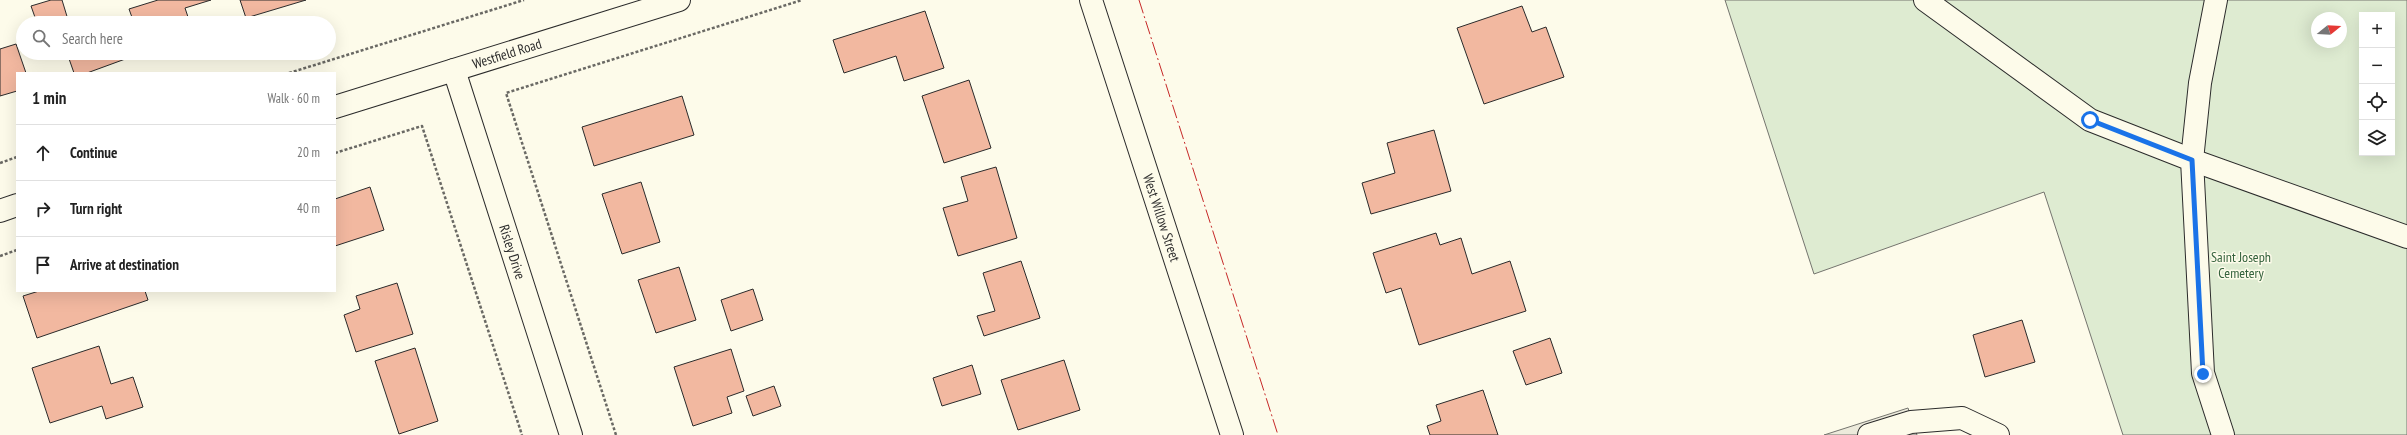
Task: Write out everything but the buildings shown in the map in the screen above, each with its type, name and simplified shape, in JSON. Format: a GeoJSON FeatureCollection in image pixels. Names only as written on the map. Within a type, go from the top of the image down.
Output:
{"type":"FeatureCollection","features":[{"type":"Feature","properties":{"kind":"street","name":"Westfield Road"},"geometry":{"type":"LineString","coordinates":[[336,106],[679,0]]}},
{"type":"Feature","properties":{"kind":"street","name":"West Willow Street"},"geometry":{"type":"LineString","coordinates":[[1091,0],[1232,435]]}},
{"type":"Feature","properties":{"kind":"street"},"geometry":{"type":"LineString","coordinates":[[1925,0],[2090,120],[2192,160],[2407,237]]}},
{"type":"Feature","properties":{"kind":"street"},"geometry":{"type":"LineString","coordinates":[[2216,0],[2200,83],[2192,160],[2203,374],[2223,435]]}},
{"type":"Feature","properties":{"kind":"street","name":"Risley Drive"},"geometry":{"type":"LineString","coordinates":[[454,70],[571,435]]}},
{"type":"Feature","properties":{"kind":"street"},"geometry":{"type":"LineString","coordinates":[[0,211],[16,205]]}},
{"type":"Feature","properties":{"kind":"street"},"geometry":{"type":"LineString","coordinates":[[1869,435],[1911,422],[1962,418],[1998,435]]}},
{"type":"Feature","properties":{"kind":"path"},"geometry":{"type":"LineString","coordinates":[[336,58],[524,0]]}},
{"type":"Feature","properties":{"kind":"path"},"geometry":{"type":"LineString","coordinates":[[616,435],[506,93],[802,0]]}},
{"type":"Feature","properties":{"kind":"path"},"geometry":{"type":"LineString","coordinates":[[292,72],[331,60]]}},
{"type":"Feature","properties":{"kind":"path"},"geometry":{"type":"LineString","coordinates":[[336,153],[422,126],[522,435]]}},
{"type":"Feature","properties":{"kind":"path"},"geometry":{"type":"LineString","coordinates":[[0,163],[16,157]]}},
{"type":"Feature","properties":{"kind":"path"},"geometry":{"type":"LineString","coordinates":[[0,256],[16,250]]}},
{"type":"Feature","properties":{"kind":"green space","name":"Saint Joseph Cemetery"},"geometry":{"type":"Polygon","coordinates":[[[1725,0],[2407,0],[2407,435],[2123,435],[2044,192],[1814,274],[1725,0]]]}},
{"type":"Feature","properties":{"kind":"shaded area"},"geometry":{"type":"Polygon","coordinates":[[[1908,408],[1917,435],[1824,435],[1908,408]]]}},
{"type":"Feature","properties":{"kind":"power"},"geometry":{"type":"LineString","coordinates":[[1139,0],[1278,435]]}},
{"type":"Feature","properties":{"kind":"route"},"geometry":{"type":"LineString","coordinates":[[2090,120],[2192,160],[2203,374]]}}]}
